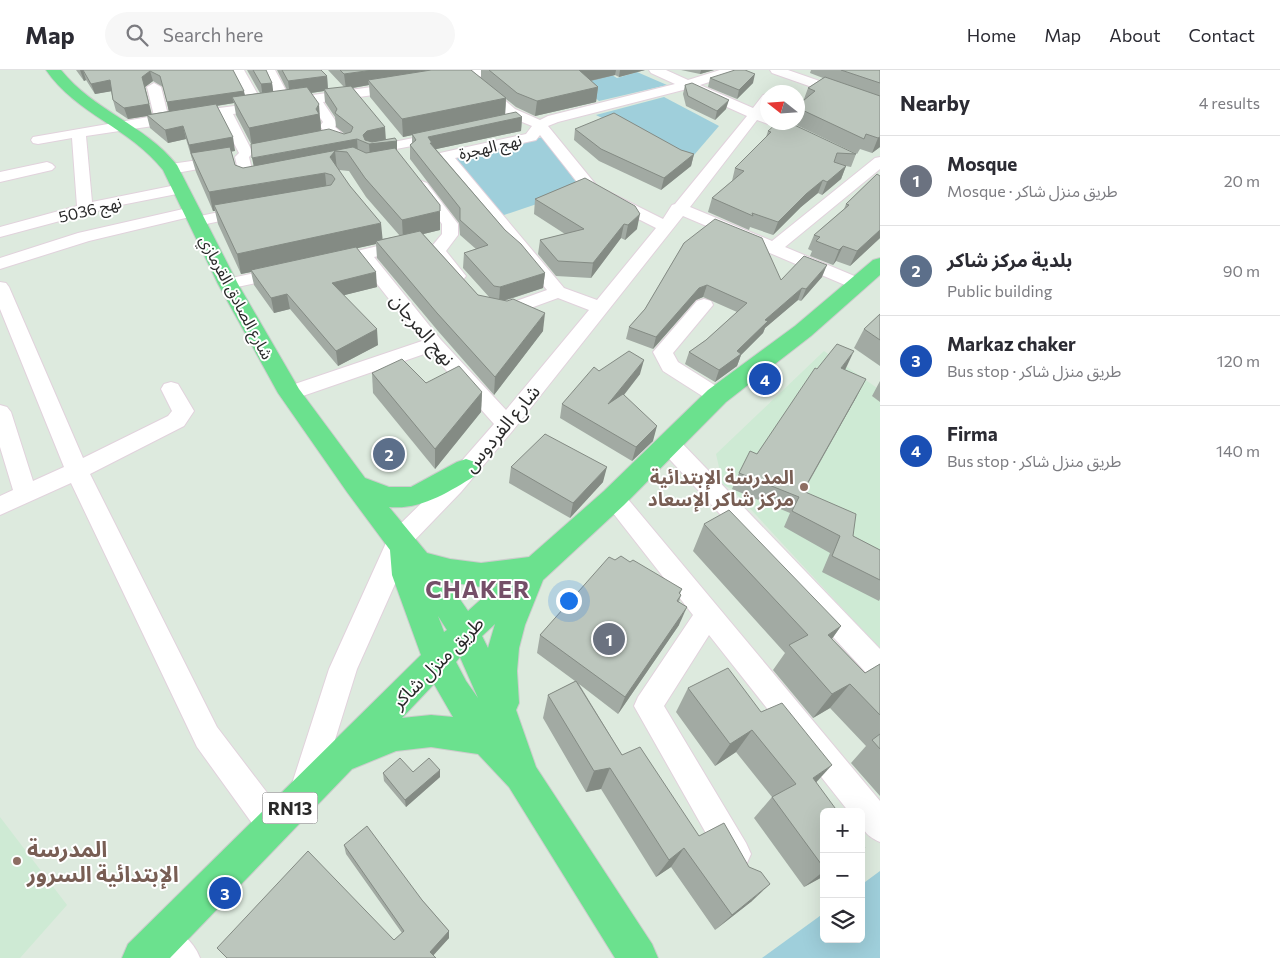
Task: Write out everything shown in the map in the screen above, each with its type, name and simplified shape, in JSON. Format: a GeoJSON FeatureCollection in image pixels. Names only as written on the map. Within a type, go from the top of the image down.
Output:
{"type":"FeatureCollection","features":[{"type":"Feature","properties":{"kind":"main road","name":"شارع الصادق القرمازي"},"geometry":{"type":"LineString","coordinates":[[52,70],[70,91],[122,125],[162,155],[171,169],[228,284],[290,393],[356,485],[407,550],[465,632],[496,732]]}},
{"type":"Feature","properties":{"kind":"main road","name":"طريق منزل شاكر"},"geometry":{"type":"LineString","coordinates":[[162,952],[272,826],[465,632],[614,498],[717,396],[803,331],[880,264]]}},
{"type":"Feature","properties":{"kind":"main road"},"geometry":{"type":"LineString","coordinates":[[356,485],[371,492],[399,499],[420,495],[466,469]]}},
{"type":"Feature","properties":{"kind":"main road"},"geometry":{"type":"LineString","coordinates":[[536,569],[480,575],[450,571],[407,550],[407,575],[439,660],[454,691],[496,732],[638,958]]}},
{"type":"Feature","properties":{"kind":"main road"},"geometry":{"type":"LineString","coordinates":[[496,732],[501,669],[514,610],[536,569]]}},
{"type":"Feature","properties":{"kind":"main road"},"geometry":{"type":"LineString","coordinates":[[342,757],[395,736],[415,732],[496,732]]}},
{"type":"Feature","properties":{"kind":"street"},"geometry":{"type":"LineString","coordinates":[[238,70],[258,107]]}},
{"type":"Feature","properties":{"kind":"street"},"geometry":{"type":"LineString","coordinates":[[269,70],[285,102]]}},
{"type":"Feature","properties":{"kind":"street"},"geometry":{"type":"LineString","coordinates":[[440,70],[452,79]]}},
{"type":"Feature","properties":{"kind":"street"},"geometry":{"type":"LineString","coordinates":[[433,82],[492,70]]}},
{"type":"Feature","properties":{"kind":"street"},"geometry":{"type":"LineString","coordinates":[[655,70],[760,116]]}},
{"type":"Feature","properties":{"kind":"street","name":"نهج الهجرة"},"geometry":{"type":"LineString","coordinates":[[558,292],[446,156],[531,137],[540,125],[553,119],[686,85],[733,70]]}},
{"type":"Feature","properties":{"kind":"street"},"geometry":{"type":"LineString","coordinates":[[776,85],[783,71],[880,107]]}},
{"type":"Feature","properties":{"kind":"street"},"geometry":{"type":"LineString","coordinates":[[468,76],[510,112],[540,125],[591,189],[665,226]]}},
{"type":"Feature","properties":{"kind":"street"},"geometry":{"type":"LineString","coordinates":[[331,83],[369,109]]}},
{"type":"Feature","properties":{"kind":"street"},"geometry":{"type":"LineString","coordinates":[[38,140],[122,125],[414,85]]}},
{"type":"Feature","properties":{"kind":"street"},"geometry":{"type":"LineString","coordinates":[[154,87],[162,120]]}},
{"type":"Feature","properties":{"kind":"street"},"geometry":{"type":"LineString","coordinates":[[314,99],[330,123],[327,126],[334,136],[345,141],[354,158],[367,165],[406,159],[460,132]]}},
{"type":"Feature","properties":{"kind":"street"},"geometry":{"type":"LineString","coordinates":[[226,112],[248,154],[246,180],[283,173]]}},
{"type":"Feature","properties":{"kind":"street"},"geometry":{"type":"LineString","coordinates":[[505,122],[522,118]]}},
{"type":"Feature","properties":{"kind":"street","name":"شارع الفردوس"},"geometry":{"type":"LineString","coordinates":[[303,796],[343,669],[382,584],[466,469],[506,424],[601,308],[678,208],[760,119]]}},
{"type":"Feature","properties":{"kind":"street"},"geometry":{"type":"LineString","coordinates":[[388,130],[450,224],[450,235],[437,252],[467,287]]}},
{"type":"Feature","properties":{"kind":"street"},"geometry":{"type":"LineString","coordinates":[[79,133],[85,210]]}},
{"type":"Feature","properties":{"kind":"street"},"geometry":{"type":"LineString","coordinates":[[314,140],[334,136]]}},
{"type":"Feature","properties":{"kind":"street"},"geometry":{"type":"LineString","coordinates":[[171,169],[248,154]]}},
{"type":"Feature","properties":{"kind":"street"},"geometry":{"type":"LineString","coordinates":[[853,160],[877,167]]}},
{"type":"Feature","properties":{"kind":"street"},"geometry":{"type":"LineString","coordinates":[[0,177],[47,166]]}},
{"type":"Feature","properties":{"kind":"street"},"geometry":{"type":"LineString","coordinates":[[774,248],[877,167]]}},
{"type":"Feature","properties":{"kind":"street","name":"نهج 5036"},"geometry":{"type":"LineString","coordinates":[[0,232],[116,201],[181,190]]}},
{"type":"Feature","properties":{"kind":"street"},"geometry":{"type":"LineString","coordinates":[[678,208],[858,284]]}},
{"type":"Feature","properties":{"kind":"street"},"geometry":{"type":"LineString","coordinates":[[0,264],[84,237],[194,216],[258,210]]}},
{"type":"Feature","properties":{"kind":"street"},"geometry":{"type":"LineString","coordinates":[[385,231],[398,246]]}},
{"type":"Feature","properties":{"kind":"street"},"geometry":{"type":"LineString","coordinates":[[314,266],[450,235]]}},
{"type":"Feature","properties":{"kind":"street","name":"نهج المرجان"},"geometry":{"type":"LineString","coordinates":[[363,255],[434,344],[506,424]]}},
{"type":"Feature","properties":{"kind":"street"},"geometry":{"type":"LineString","coordinates":[[228,284],[295,270]]}},
{"type":"Feature","properties":{"kind":"street"},"geometry":{"type":"LineString","coordinates":[[0,287],[77,471],[207,737],[272,826]]}},
{"type":"Feature","properties":{"kind":"street"},"geometry":{"type":"LineString","coordinates":[[478,301],[486,308],[506,311],[558,292],[601,308]]}},
{"type":"Feature","properties":{"kind":"street"},"geometry":{"type":"LineString","coordinates":[[704,305],[662,352],[670,366],[717,396]]}},
{"type":"Feature","properties":{"kind":"street"},"geometry":{"type":"LineString","coordinates":[[290,393],[434,344]]}},
{"type":"Feature","properties":{"kind":"street"},"geometry":{"type":"LineString","coordinates":[[0,506],[77,471],[176,421],[183,411],[171,389]]}},
{"type":"Feature","properties":{"kind":"street"},"geometry":{"type":"LineString","coordinates":[[0,412],[4,439],[26,494]]}},
{"type":"Feature","properties":{"kind":"street"},"geometry":{"type":"LineString","coordinates":[[670,444],[880,668]]}},
{"type":"Feature","properties":{"kind":"street"},"geometry":{"type":"LineString","coordinates":[[614,498],[880,826]]}},
{"type":"Feature","properties":{"kind":"street"},"geometry":{"type":"LineString","coordinates":[[708,615],[648,706],[746,872]]}},
{"type":"Feature","properties":{"kind":"shaded area"},"geometry":{"type":"Polygon","coordinates":[[[607,72],[617,78],[637,72],[667,85],[599,101],[580,85],[584,75],[607,72]]]}},
{"type":"Feature","properties":{"kind":"shaded area"},"geometry":{"type":"Polygon","coordinates":[[[664,97],[719,126],[688,162],[596,115],[664,97]]]}},
{"type":"Feature","properties":{"kind":"shaded area"},"geometry":{"type":"Polygon","coordinates":[[[543,137],[581,189],[501,216],[453,158],[543,137]]]}},
{"type":"Feature","properties":{"kind":"shaded area","name":"المدرسة الإبتدائية مركز شاكر الإسعاد"},"geometry":{"type":"Polygon","coordinates":[[[824,351],[880,390],[880,649],[732,489],[723,485],[716,454],[824,351]]]}},
{"type":"Feature","properties":{"kind":"shaded area","name":"المدرسة الإبتدائية السرور"},"geometry":{"type":"Polygon","coordinates":[[[0,817],[67,905],[20,958],[0,958],[0,817]]]}},
{"type":"Feature","properties":{"kind":"shaded area"},"geometry":{"type":"Polygon","coordinates":[[[880,871],[880,958],[762,958],[820,916],[820,943],[865,943],[865,882],[880,871]]]}},
{"type":"Feature","properties":{"kind":"building"},"geometry":{"type":"Polygon","coordinates":[[[83,70],[233,70],[244,91],[167,102],[160,76],[150,71],[142,77],[149,104],[124,108],[113,100],[110,80],[91,84],[83,70]]]}},
{"type":"Feature","properties":{"kind":"building"},"geometry":{"type":"Polygon","coordinates":[[[253,70],[266,70],[272,83],[261,84],[253,70]]]}},
{"type":"Feature","properties":{"kind":"building"},"geometry":{"type":"Polygon","coordinates":[[[282,70],[321,70],[327,76],[288,81],[282,70]]]}},
{"type":"Feature","properties":{"kind":"building"},"geometry":{"type":"Polygon","coordinates":[[[340,70],[373,70],[344,74],[340,70]]]}},
{"type":"Feature","properties":{"kind":"building"},"geometry":{"type":"Polygon","coordinates":[[[431,70],[471,70],[506,98],[402,119],[368,80],[431,70]]]}},
{"type":"Feature","properties":{"kind":"building"},"geometry":{"type":"Polygon","coordinates":[[[489,70],[579,70],[598,87],[537,101],[517,93],[489,70]]]}},
{"type":"Feature","properties":{"kind":"building"},"geometry":{"type":"Polygon","coordinates":[[[735,70],[745,70],[755,74],[739,90],[710,78],[735,70]]]}},
{"type":"Feature","properties":{"kind":"building"},"geometry":{"type":"Polygon","coordinates":[[[841,70],[880,70],[880,83],[841,70]]]}},
{"type":"Feature","properties":{"kind":"building"},"geometry":{"type":"Polygon","coordinates":[[[825,77],[880,96],[880,137],[866,134],[864,139],[805,111],[805,99],[815,91],[808,88],[825,77]]]}},
{"type":"Feature","properties":{"kind":"building"},"geometry":{"type":"Polygon","coordinates":[[[692,83],[729,100],[717,111],[688,96],[685,85],[692,83]]]}},
{"type":"Feature","properties":{"kind":"building"},"geometry":{"type":"Polygon","coordinates":[[[351,86],[385,127],[367,131],[363,135],[365,140],[372,142],[395,138],[397,141],[369,144],[357,139],[252,158],[251,144],[329,129],[344,134],[351,132],[353,127],[335,113],[337,109],[324,89],[351,86]]]}},
{"type":"Feature","properties":{"kind":"building"},"geometry":{"type":"Polygon","coordinates":[[[307,87],[319,104],[316,109],[319,114],[249,128],[232,97],[307,87]]]}},
{"type":"Feature","properties":{"kind":"building"},"geometry":{"type":"Polygon","coordinates":[[[216,104],[233,137],[189,145],[183,126],[165,130],[147,115],[216,104]]]}},
{"type":"Feature","properties":{"kind":"building"},"geometry":{"type":"Polygon","coordinates":[[[516,112],[522,117],[428,137],[432,143],[430,143],[545,273],[500,287],[494,286],[464,253],[488,245],[460,220],[460,208],[410,145],[416,140],[412,134],[516,112]]]}},
{"type":"Feature","properties":{"kind":"building"},"geometry":{"type":"Polygon","coordinates":[[[614,113],[681,150],[694,154],[664,178],[601,149],[575,129],[614,113]]]}},
{"type":"Feature","properties":{"kind":"building"},"geometry":{"type":"Polygon","coordinates":[[[805,130],[856,154],[837,153],[834,162],[846,166],[827,182],[823,180],[806,194],[778,222],[752,213],[753,216],[712,198],[744,171],[735,168],[771,132],[768,131],[805,130]]]}},
{"type":"Feature","properties":{"kind":"building"},"geometry":{"type":"Polygon","coordinates":[[[230,147],[235,165],[243,168],[353,147],[366,153],[395,148],[440,205],[440,211],[402,220],[365,178],[347,152],[335,151],[330,157],[350,186],[381,223],[237,254],[214,205],[331,185],[335,179],[332,175],[325,173],[209,192],[191,153],[230,147]]]}},
{"type":"Feature","properties":{"kind":"building"},"geometry":{"type":"Polygon","coordinates":[[[877,174],[880,176],[880,230],[857,251],[843,246],[839,250],[816,241],[820,237],[814,235],[849,205],[846,204],[877,174]]]}},
{"type":"Feature","properties":{"kind":"building"},"geometry":{"type":"Polygon","coordinates":[[[585,178],[635,206],[640,214],[628,225],[624,224],[593,263],[558,261],[540,240],[584,229],[535,199],[585,178]]]}},
{"type":"Feature","properties":{"kind":"building"},"geometry":{"type":"Polygon","coordinates":[[[715,219],[762,238],[781,280],[804,256],[827,265],[806,289],[802,288],[765,320],[768,321],[737,351],[741,354],[719,370],[689,352],[706,340],[747,303],[707,285],[699,288],[656,337],[629,327],[645,309],[684,243],[715,219]]]}},
{"type":"Feature","properties":{"kind":"building"},"geometry":{"type":"Polygon","coordinates":[[[420,231],[478,295],[507,301],[513,299],[545,313],[495,377],[437,313],[376,241],[420,231]]]}},
{"type":"Feature","properties":{"kind":"building"},"geometry":{"type":"Polygon","coordinates":[[[356,247],[376,272],[332,283],[377,329],[336,351],[287,294],[271,298],[251,270],[356,247]]]}},
{"type":"Feature","properties":{"kind":"building"},"geometry":{"type":"Polygon","coordinates":[[[880,314],[880,340],[864,329],[880,314]]]}},
{"type":"Feature","properties":{"kind":"building"},"geometry":{"type":"Polygon","coordinates":[[[837,344],[854,351],[841,368],[866,379],[803,491],[856,514],[853,536],[880,550],[880,580],[832,556],[840,536],[792,511],[799,497],[739,473],[750,451],[757,454],[815,368],[817,369],[837,344]]]}},
{"type":"Feature","properties":{"kind":"building"},"geometry":{"type":"Polygon","coordinates":[[[629,351],[644,360],[608,404],[623,394],[657,426],[636,447],[562,404],[594,367],[599,371],[629,351]]]}},
{"type":"Feature","properties":{"kind":"building"},"geometry":{"type":"Polygon","coordinates":[[[402,359],[426,383],[459,366],[482,392],[435,449],[372,373],[402,359]]]}},
{"type":"Feature","properties":{"kind":"building"},"geometry":{"type":"Polygon","coordinates":[[[545,434],[607,467],[573,503],[511,467],[545,434]]]}},
{"type":"Feature","properties":{"kind":"building"},"geometry":{"type":"Polygon","coordinates":[[[729,510],[841,626],[828,635],[865,673],[880,664],[880,715],[850,684],[832,694],[789,645],[808,635],[704,524],[729,510]]]}},
{"type":"Feature","properties":{"kind":"building"},"geometry":{"type":"Polygon","coordinates":[[[621,556],[630,562],[633,560],[682,589],[677,601],[687,607],[625,697],[540,635],[609,557],[615,560],[621,556]]]}},
{"type":"Feature","properties":{"kind":"building"},"geometry":{"type":"Polygon","coordinates":[[[728,668],[761,712],[782,703],[832,765],[813,778],[835,808],[820,808],[820,863],[772,797],[796,784],[752,730],[730,744],[688,688],[728,668]]]}},
{"type":"Feature","properties":{"kind":"building"},"geometry":{"type":"Polygon","coordinates":[[[576,681],[622,755],[640,747],[699,836],[724,823],[749,867],[761,872],[770,884],[732,915],[684,848],[669,860],[610,768],[594,771],[548,695],[576,681]]]}},
{"type":"Feature","properties":{"kind":"building"},"geometry":{"type":"Polygon","coordinates":[[[880,734],[880,749],[872,740],[880,734]]]}},
{"type":"Feature","properties":{"kind":"building"},"geometry":{"type":"Polygon","coordinates":[[[400,758],[413,772],[429,758],[440,770],[405,800],[383,773],[400,758]]]}},
{"type":"Feature","properties":{"kind":"building"},"geometry":{"type":"Polygon","coordinates":[[[367,826],[422,900],[449,931],[430,952],[436,958],[227,958],[217,948],[308,851],[394,940],[404,931],[344,845],[367,826]]]}},
{"type":"Feature","properties":{"kind":"place","name":"Firma"},"geometry":{"type":"Point","coordinates":[765,379]}},
{"type":"Feature","properties":{"kind":"place","name":"بلدية مركز شاكر"},"geometry":{"type":"Point","coordinates":[389,454]}},
{"type":"Feature","properties":{"kind":"place","name":"المدرسة الإبتدائية مركز شاكر الإسعاد"},"geometry":{"type":"Point","coordinates":[804,487]}},
{"type":"Feature","properties":{"kind":"place","name":"Mosque"},"geometry":{"type":"Point","coordinates":[609,639]}},
{"type":"Feature","properties":{"kind":"place","name":"المدرسة الإبتدائية السرور"},"geometry":{"type":"Point","coordinates":[17,861]}},
{"type":"Feature","properties":{"kind":"place","name":"Markaz chaker"},"geometry":{"type":"Point","coordinates":[225,893]}},
{"type":"Feature","properties":{"kind":"district","name":"CHAKER"},"geometry":{"type":"Point","coordinates":[478,588]}}]}
